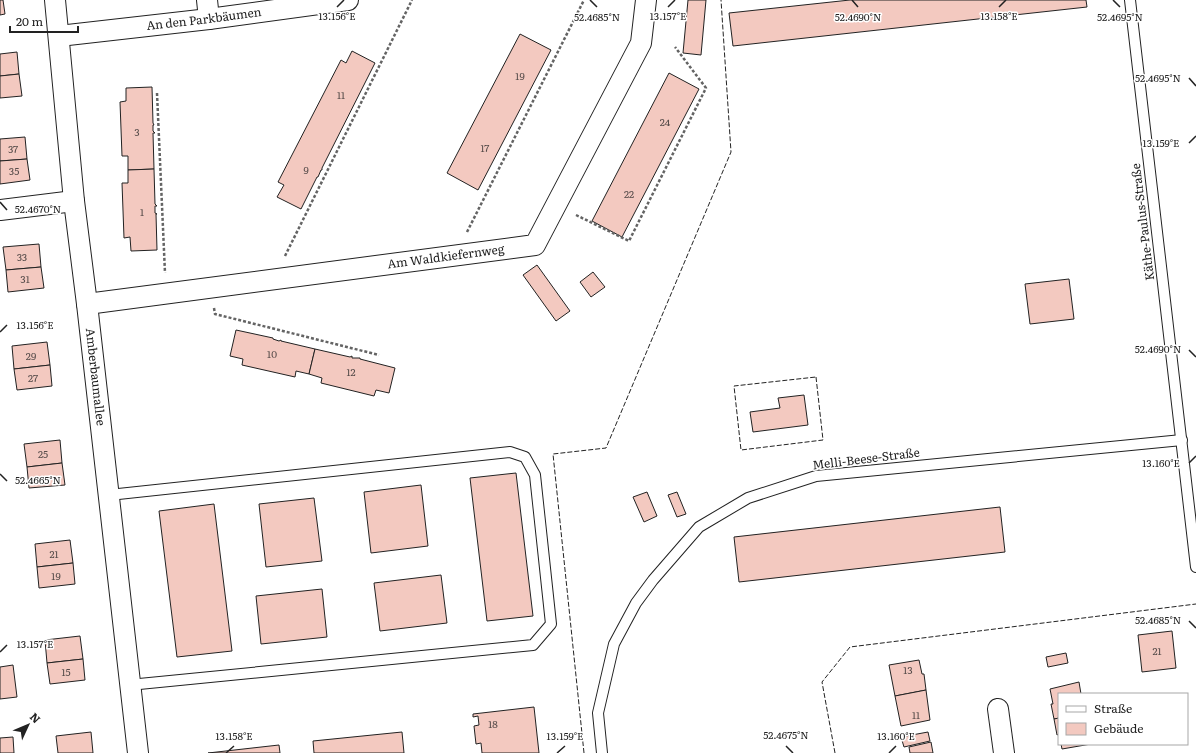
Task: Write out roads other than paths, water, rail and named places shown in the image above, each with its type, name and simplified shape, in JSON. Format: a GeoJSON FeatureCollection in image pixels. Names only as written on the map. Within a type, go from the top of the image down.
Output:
{"type":"FeatureCollection","features":[{"type":"Feature","properties":{"kind":"street","name":"Amberbaumallee"},"geometry":{"type":"LineString","coordinates":[[55,0],[74,201],[88,304],[138,753]]}},
{"type":"Feature","properties":{"kind":"street","name":"An den Parkbäumen"},"geometry":{"type":"LineString","coordinates":[[59,36],[208,9],[348,0]]}},
{"type":"Feature","properties":{"kind":"street","name":"Am Waldkiefernweg"},"geometry":{"type":"LineString","coordinates":[[88,304],[535,245],[641,43],[646,0]]}},
{"type":"Feature","properties":{"kind":"street"},"geometry":{"type":"LineString","coordinates":[[0,210],[74,201]]}},
{"type":"Feature","properties":{"kind":"street"},"geometry":{"type":"LineString","coordinates":[[998,710],[1004,753]]}},
{"type":"Feature","properties":{"kind":"lane","name":"Käthe-Paulus-Straße"},"geometry":{"type":"LineString","coordinates":[[1130,0],[1196,566]]}},
{"type":"Feature","properties":{"kind":"lane","name":"Melli-Beese-Straße"},"geometry":{"type":"LineString","coordinates":[[602,753],[598,713],[614,644],[636,603],[653,580],[699,526],[748,498],[816,476],[1182,440]]}},
{"type":"Feature","properties":{"kind":"lane"},"geometry":{"type":"LineString","coordinates":[[109,496],[510,452],[525,458],[535,475],[552,624],[533,645],[130,685]]}}]}
